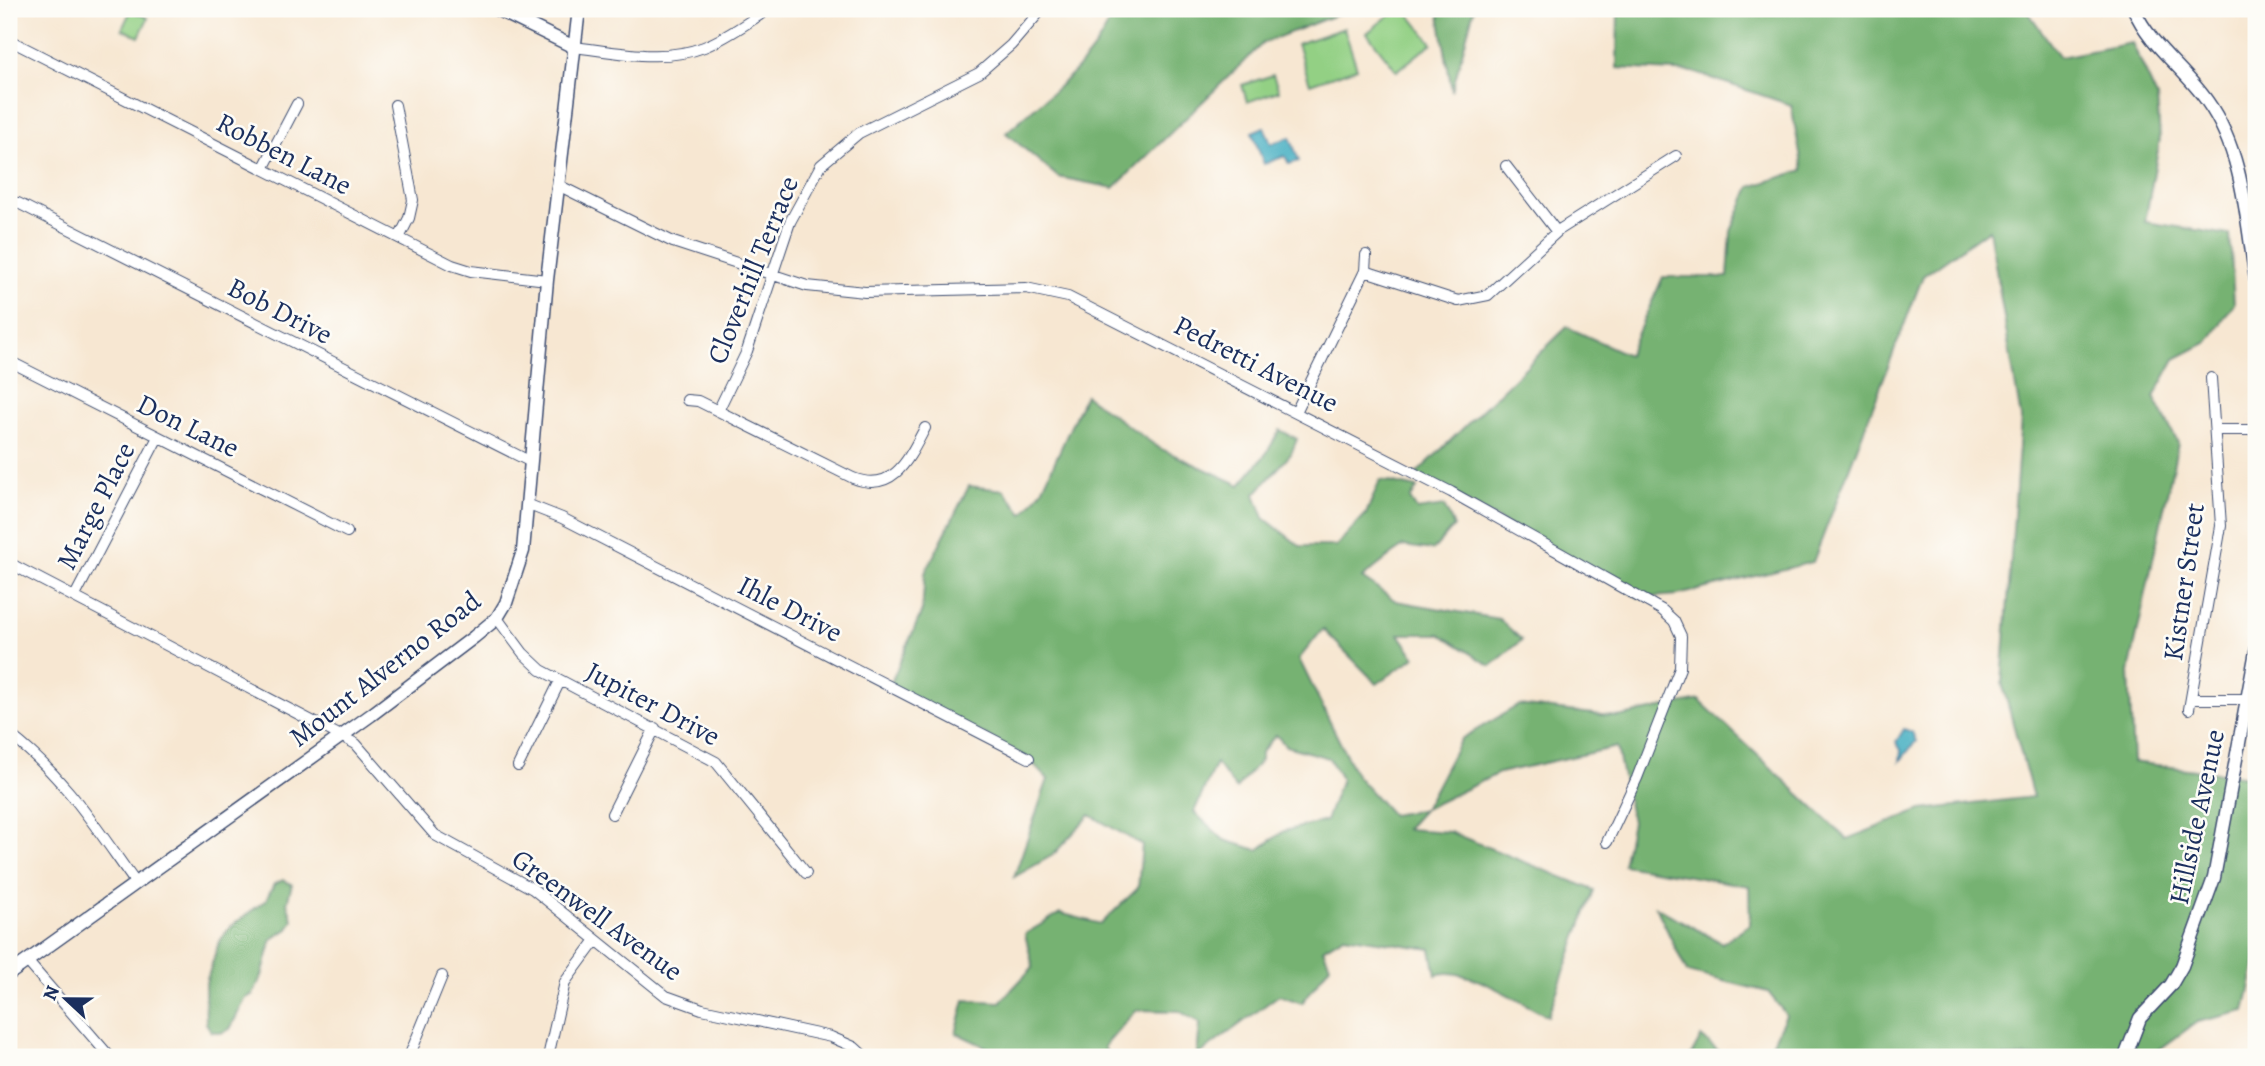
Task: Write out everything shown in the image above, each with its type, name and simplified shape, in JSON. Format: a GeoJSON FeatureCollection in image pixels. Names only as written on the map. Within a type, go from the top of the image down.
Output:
{"type":"FeatureCollection","features":[{"type":"Feature","properties":{"kind":"street"},"geometry":{"type":"LineString","coordinates":[[496,9],[574,47],[653,56],[686,53],[718,41],[769,9]]}},
{"type":"Feature","properties":{"kind":"street","name":"Mount Alverno Road"},"geometry":{"type":"LineString","coordinates":[[9,974],[343,735],[497,618],[519,571],[529,505],[547,280],[579,9]]}},
{"type":"Feature","properties":{"kind":"street","name":"Cloverhill Terrace"},"geometry":{"type":"LineString","coordinates":[[718,411],[747,351],[790,222],[812,179],[833,153],[859,133],[979,72],[1011,45],[1042,9]]}},
{"type":"Feature","properties":{"kind":"street"},"geometry":{"type":"LineString","coordinates":[[2134,9],[2146,30],[2209,104],[2228,141],[2241,181],[2256,280]]}},
{"type":"Feature","properties":{"kind":"street","name":"Robben Lane"},"geometry":{"type":"LineString","coordinates":[[9,40],[400,238],[471,271],[547,280]]}},
{"type":"Feature","properties":{"kind":"street"},"geometry":{"type":"LineString","coordinates":[[263,169],[297,104]]}},
{"type":"Feature","properties":{"kind":"street"},"geometry":{"type":"LineString","coordinates":[[395,105],[413,200],[410,218],[400,238]]}},
{"type":"Feature","properties":{"kind":"street"},"geometry":{"type":"LineString","coordinates":[[1365,271],[1458,301],[1488,295],[1557,232],[1676,156]]}},
{"type":"Feature","properties":{"kind":"street"},"geometry":{"type":"LineString","coordinates":[[1506,166],[1557,232]]}},
{"type":"Feature","properties":{"kind":"street","name":"Pedretti Avenue"},"geometry":{"type":"LineString","coordinates":[[560,186],[673,242],[807,286],[840,291],[1027,289],[1056,293],[1451,492],[1662,610],[1674,621],[1682,646],[1680,667],[1637,778],[1607,842]]}},
{"type":"Feature","properties":{"kind":"street","name":"Bob Drive"},"geometry":{"type":"LineString","coordinates":[[9,202],[18,203],[531,463]]}},
{"type":"Feature","properties":{"kind":"street"},"geometry":{"type":"LineString","coordinates":[[1296,412],[1365,271],[1366,255]]}},
{"type":"Feature","properties":{"kind":"street","name":"Don Lane"},"geometry":{"type":"LineString","coordinates":[[9,361],[334,522],[347,532]]}},
{"type":"Feature","properties":{"kind":"street","name":"Kistner Street"},"geometry":{"type":"LineString","coordinates":[[2211,378],[2221,526],[2190,704],[2247,699]]}},
{"type":"Feature","properties":{"kind":"street"},"geometry":{"type":"LineString","coordinates":[[687,400],[698,401],[853,478],[869,483],[887,480],[902,469],[925,428]]}},
{"type":"Feature","properties":{"kind":"street"},"geometry":{"type":"LineString","coordinates":[[2215,430],[2256,430]]}},
{"type":"Feature","properties":{"kind":"street","name":"Marge Place"},"geometry":{"type":"LineString","coordinates":[[75,596],[158,437]]}},
{"type":"Feature","properties":{"kind":"street","name":"Ihle Drive"},"geometry":{"type":"LineString","coordinates":[[529,505],[890,685],[1028,758]]}},
{"type":"Feature","properties":{"kind":"street","name":"Greenwell Avenue"},"geometry":{"type":"LineString","coordinates":[[9,563],[343,735],[366,752],[435,835],[533,889],[654,987],[683,1004],[831,1037],[854,1047],[865,1057]]}},
{"type":"Feature","properties":{"kind":"street","name":"Jupiter Drive"},"geometry":{"type":"LineString","coordinates":[[497,618],[531,662],[560,681],[706,755],[725,770],[806,873]]}},
{"type":"Feature","properties":{"kind":"street","name":"Hillside Avenue"},"geometry":{"type":"LineString","coordinates":[[2125,1057],[2140,1018],[2171,985],[2182,966],[2214,878],[2256,650]]}},
{"type":"Feature","properties":{"kind":"street"},"geometry":{"type":"LineString","coordinates":[[518,766],[560,681]]}},
{"type":"Feature","properties":{"kind":"street"},"geometry":{"type":"LineString","coordinates":[[611,814],[655,728]]}},
{"type":"Feature","properties":{"kind":"street"},"geometry":{"type":"LineString","coordinates":[[10,737],[48,765],[65,784],[135,882]]}},
{"type":"Feature","properties":{"kind":"street"},"geometry":{"type":"LineString","coordinates":[[548,1057],[565,982],[596,940]]}},
{"type":"Feature","properties":{"kind":"street"},"geometry":{"type":"LineString","coordinates":[[27,961],[110,1057]]}},
{"type":"Feature","properties":{"kind":"street"},"geometry":{"type":"LineString","coordinates":[[409,1057],[442,975]]}},
{"type":"Feature","properties":{"kind":"green space"},"geometry":{"type":"Polygon","coordinates":[[[1114,9],[1351,9],[1263,43],[1114,188],[1058,177],[1006,133],[1083,62],[1096,46],[1114,9]]]}},
{"type":"Feature","properties":{"kind":"green space"},"geometry":{"type":"Polygon","coordinates":[[[1397,9],[1405,9],[1432,43],[1397,71],[1367,33],[1397,9]]]}},
{"type":"Feature","properties":{"kind":"green space"},"geometry":{"type":"Polygon","coordinates":[[[1438,9],[1474,9],[1452,91],[1438,9]]]}},
{"type":"Feature","properties":{"kind":"green space"},"geometry":{"type":"Polygon","coordinates":[[[1618,9],[2026,9],[2060,57],[2132,43],[2157,97],[2160,139],[2145,222],[2230,235],[2234,304],[2208,342],[2175,359],[2154,397],[2178,443],[2129,672],[2133,762],[2256,778],[2256,963],[2245,1011],[2197,1022],[2149,1057],[1748,1057],[1770,1048],[1786,1015],[1768,992],[1687,972],[1656,907],[1722,943],[1750,924],[1749,886],[1623,865],[1632,822],[1617,747],[1499,773],[1424,809],[1461,739],[1519,705],[1618,717],[1699,700],[1847,839],[1921,810],[2033,797],[2002,683],[2021,418],[1989,229],[1923,276],[1813,562],[1678,595],[1640,598],[1416,474],[1567,327],[1628,355],[1663,277],[1728,277],[1731,231],[1750,187],[1803,170],[1791,105],[1693,72],[1617,68],[1618,9]]]}},
{"type":"Feature","properties":{"kind":"green space"},"geometry":{"type":"Polygon","coordinates":[[[131,10],[148,18],[139,37],[122,29],[131,10]]]}},
{"type":"Feature","properties":{"kind":"green space"},"geometry":{"type":"Polygon","coordinates":[[[1344,28],[1357,68],[1310,84],[1297,44],[1344,28]]]}},
{"type":"Feature","properties":{"kind":"green space"},"geometry":{"type":"Polygon","coordinates":[[[1273,75],[1279,91],[1247,102],[1242,85],[1273,75]]]}},
{"type":"Feature","properties":{"kind":"green space"},"geometry":{"type":"Polygon","coordinates":[[[1085,395],[1159,448],[1240,485],[1266,454],[1280,430],[1297,439],[1291,454],[1255,494],[1264,518],[1300,546],[1336,546],[1366,514],[1380,480],[1417,488],[1410,499],[1417,510],[1444,506],[1454,526],[1433,550],[1403,546],[1362,578],[1396,601],[1499,619],[1522,640],[1491,666],[1440,634],[1399,634],[1415,657],[1377,684],[1323,629],[1299,659],[1356,775],[1392,815],[1424,809],[1406,829],[1450,832],[1594,890],[1548,1016],[1476,980],[1448,973],[1436,975],[1431,949],[1344,936],[1323,949],[1330,965],[1302,1003],[1279,995],[1197,1056],[1200,1023],[1179,1011],[1136,1010],[1104,1047],[1109,1057],[1007,1057],[956,1033],[965,1000],[1000,1002],[1033,967],[1025,934],[1060,913],[1101,924],[1138,888],[1142,845],[1090,815],[1053,855],[1014,877],[1048,779],[1028,758],[890,685],[922,611],[925,573],[969,486],[1004,490],[1023,514],[1042,490],[1085,395]],[[1276,735],[1261,752],[1261,760],[1236,789],[1216,763],[1194,812],[1224,840],[1258,850],[1284,831],[1326,821],[1341,779],[1329,758],[1286,746],[1276,735]]]}},
{"type":"Feature","properties":{"kind":"green space"},"geometry":{"type":"Polygon","coordinates":[[[283,880],[292,884],[287,903],[293,920],[288,929],[272,939],[262,976],[253,994],[245,999],[230,1029],[221,1033],[211,1031],[206,1023],[205,986],[219,942],[229,928],[266,900],[274,884],[283,880]]]}},
{"type":"Feature","properties":{"kind":"green space"},"geometry":{"type":"Polygon","coordinates":[[[1701,1037],[1726,1057],[1690,1057],[1701,1037]]]}},
{"type":"Feature","properties":{"kind":"water"},"geometry":{"type":"Polygon","coordinates":[[[1264,127],[1271,144],[1290,137],[1299,161],[1289,164],[1285,156],[1264,164],[1252,132],[1264,127]]]}},
{"type":"Feature","properties":{"kind":"water"},"geometry":{"type":"Polygon","coordinates":[[[1904,729],[1912,732],[1916,741],[1900,761],[1901,750],[1896,742],[1904,729]]]}}]}
